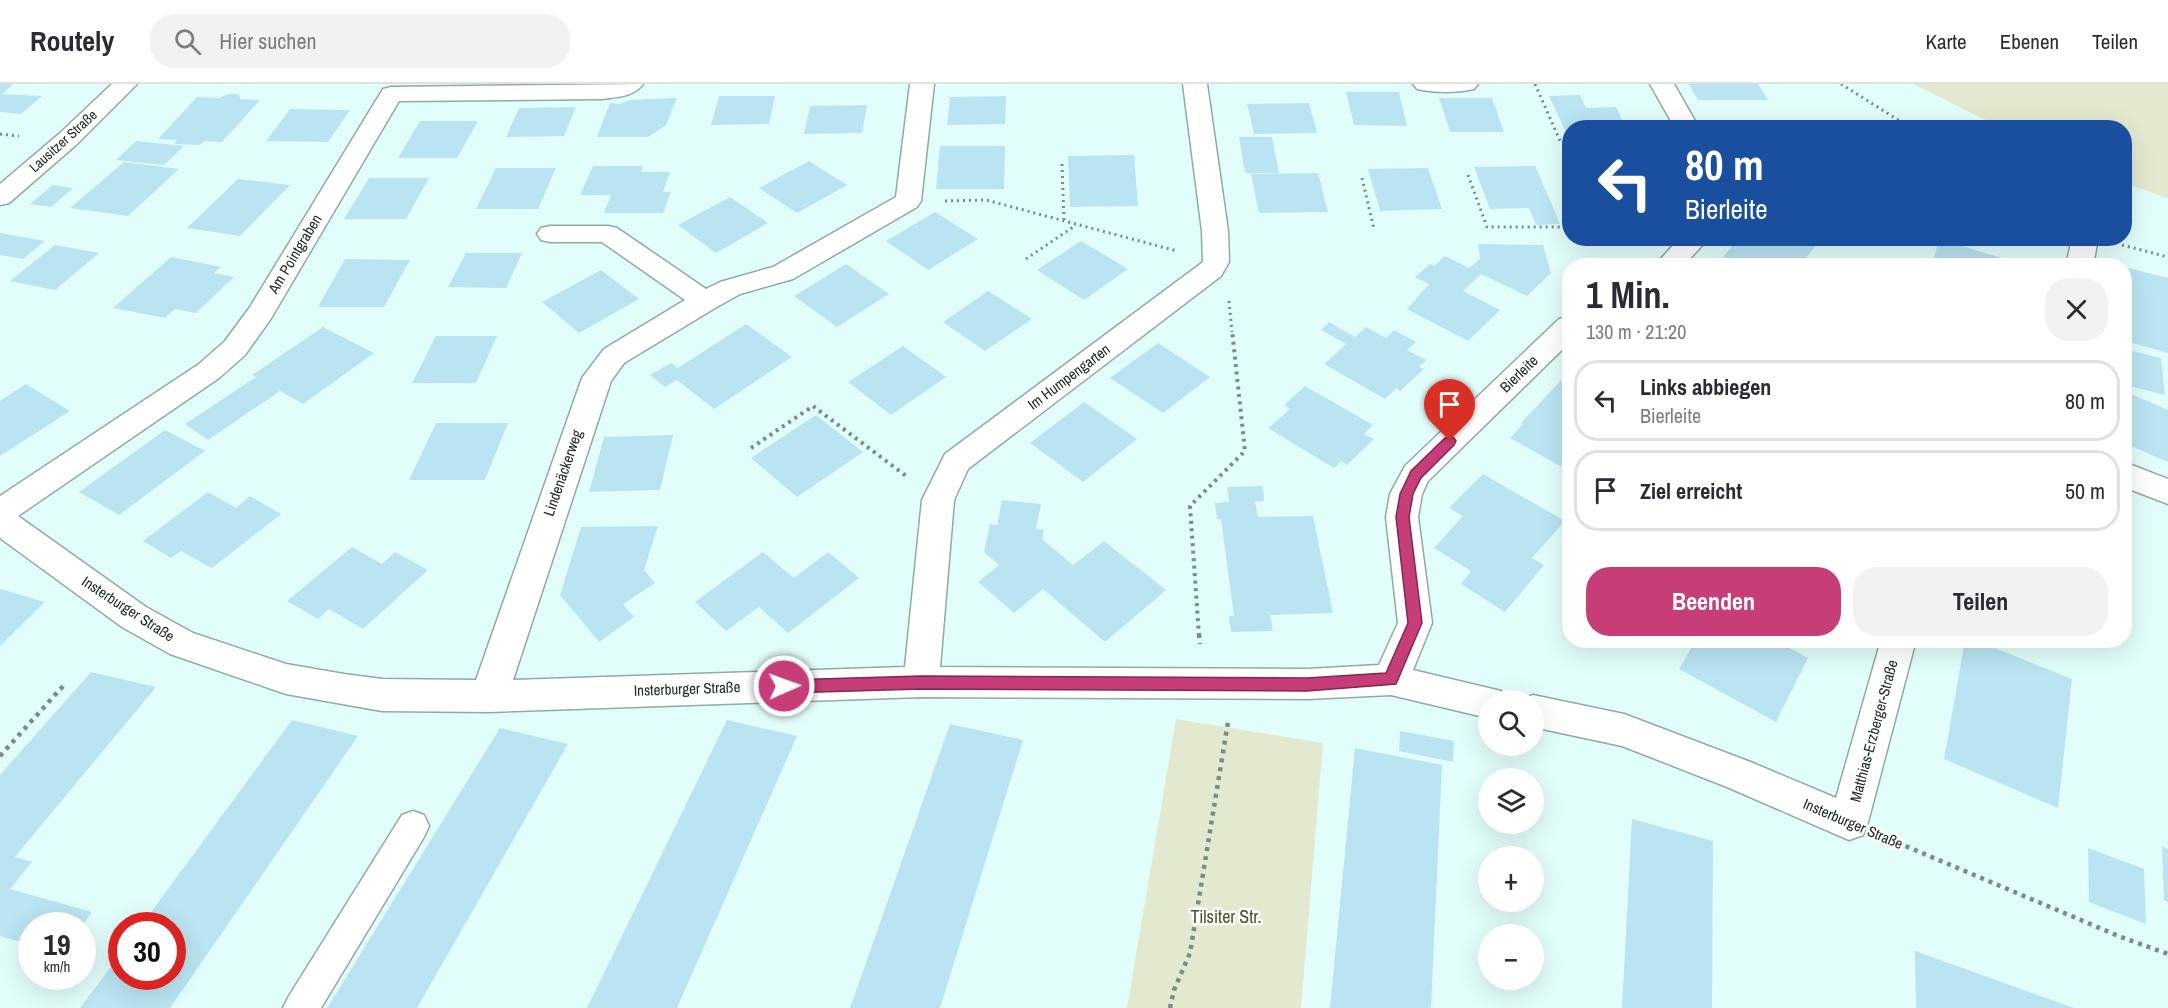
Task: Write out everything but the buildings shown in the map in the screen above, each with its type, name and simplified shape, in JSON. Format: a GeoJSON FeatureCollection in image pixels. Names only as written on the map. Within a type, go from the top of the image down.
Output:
{"type":"FeatureCollection","features":[{"type":"Feature","properties":{"kind":"street","name":"Lausitzer Straße"},"geometry":{"type":"LineString","coordinates":[[0,197],[68,139],[125,84]]}},
{"type":"Feature","properties":{"kind":"street","name":"Am Pointgraben"},"geometry":{"type":"LineString","coordinates":[[0,512],[209,371],[235,348],[260,313],[391,94],[602,92],[619,90],[631,84]]}},
{"type":"Feature","properties":{"kind":"street"},"geometry":{"type":"LineString","coordinates":[[908,201],[922,84]]}},
{"type":"Feature","properties":{"kind":"street"},"geometry":{"type":"LineString","coordinates":[[1195,84],[1215,231],[1213,266]]}},
{"type":"Feature","properties":{"kind":"street"},"geometry":{"type":"LineString","coordinates":[[1425,84],[1466,84]]}},
{"type":"Feature","properties":{"kind":"street"},"geometry":{"type":"LineString","coordinates":[[1662,84],[1682,120]]}},
{"type":"Feature","properties":{"kind":"street","name":"Lindenäckerweg"},"geometry":{"type":"LineString","coordinates":[[489,696],[597,378],[614,356],[705,301],[730,288],[783,273],[908,201]]}},
{"type":"Feature","properties":{"kind":"street"},"geometry":{"type":"LineString","coordinates":[[550,234],[608,234],[705,301]]}},
{"type":"Feature","properties":{"kind":"street"},"geometry":{"type":"LineString","coordinates":[[1675,258],[1688,246]]}},
{"type":"Feature","properties":{"kind":"street","name":"Im Humpengarten"},"geometry":{"type":"LineString","coordinates":[[921,682],[938,500],[956,462],[1213,266]]}},
{"type":"Feature","properties":{"kind":"street","name":"Bierleite"},"geometry":{"type":"LineString","coordinates":[[1391,680],[1415,623],[1402,517],[1406,494],[1416,474],[1562,333]]}},
{"type":"Feature","properties":{"kind":"street"},"geometry":{"type":"LineString","coordinates":[[2132,477],[2168,492]]}},
{"type":"Feature","properties":{"kind":"street","name":"Insterburger Straße"},"geometry":{"type":"LineString","coordinates":[[0,521],[134,617],[182,644],[244,667],[286,679],[382,695],[489,696],[921,682],[1307,684],[1391,680],[1478,700]]}},
{"type":"Feature","properties":{"kind":"street","name":"Matthias-Erzberger-Straße"},"geometry":{"type":"LineString","coordinates":[[1849,822],[1897,648]]}},
{"type":"Feature","properties":{"kind":"street","name":"Insterburger Straße"},"geometry":{"type":"LineString","coordinates":[[1544,713],[1624,730],[1740,775],[1849,822]]}},
{"type":"Feature","properties":{"kind":"lane"},"geometry":{"type":"LineString","coordinates":[[301,1008],[413,826]]}},
{"type":"Feature","properties":{"kind":"path"},"geometry":{"type":"LineString","coordinates":[[1535,84],[1561,143]]}},
{"type":"Feature","properties":{"kind":"path"},"geometry":{"type":"LineString","coordinates":[[1841,84],[1898,120]]}},
{"type":"Feature","properties":{"kind":"path"},"geometry":{"type":"LineString","coordinates":[[1062,164],[1064,221]]}},
{"type":"Feature","properties":{"kind":"path"},"geometry":{"type":"LineString","coordinates":[[1468,175],[1487,226],[1562,226]]}},
{"type":"Feature","properties":{"kind":"path"},"geometry":{"type":"LineString","coordinates":[[1362,178],[1374,229]]}},
{"type":"Feature","properties":{"kind":"path"},"geometry":{"type":"LineString","coordinates":[[908,201],[986,200],[1064,221],[1213,266],[1227,289],[1245,451],[1190,506],[1219,684],[1190,953],[1174,990],[1170,1008]]}},
{"type":"Feature","properties":{"kind":"path"},"geometry":{"type":"LineString","coordinates":[[1026,259],[1077,225]]}},
{"type":"Feature","properties":{"kind":"path"},"geometry":{"type":"LineString","coordinates":[[2125,246],[2168,257]]}},
{"type":"Feature","properties":{"kind":"path"},"geometry":{"type":"LineString","coordinates":[[751,448],[813,406],[938,500]]}},
{"type":"Feature","properties":{"kind":"path"},"geometry":{"type":"LineString","coordinates":[[0,756],[64,685]]}},
{"type":"Feature","properties":{"kind":"path","name":"Insterburger Straße"},"geometry":{"type":"LineString","coordinates":[[1849,822],[2121,937],[2168,954]]}},
{"type":"Feature","properties":{"kind":"green space"},"geometry":{"type":"Polygon","coordinates":[[[1913,84],[2168,84],[2168,198],[2132,186],[2132,120],[1986,120],[1913,84]]]}},
{"type":"Feature","properties":{"kind":"green space","name":"Tilsiter Str."},"geometry":{"type":"Polygon","coordinates":[[[1176,719],[1323,743],[1301,1008],[1127,1008],[1176,719]]]}},
{"type":"Feature","properties":{"kind":"route"},"geometry":{"type":"LineString","coordinates":[[784,686],[921,682],[1307,684],[1391,680],[1415,623],[1402,517],[1406,494],[1416,474],[1450,441]]}}]}
